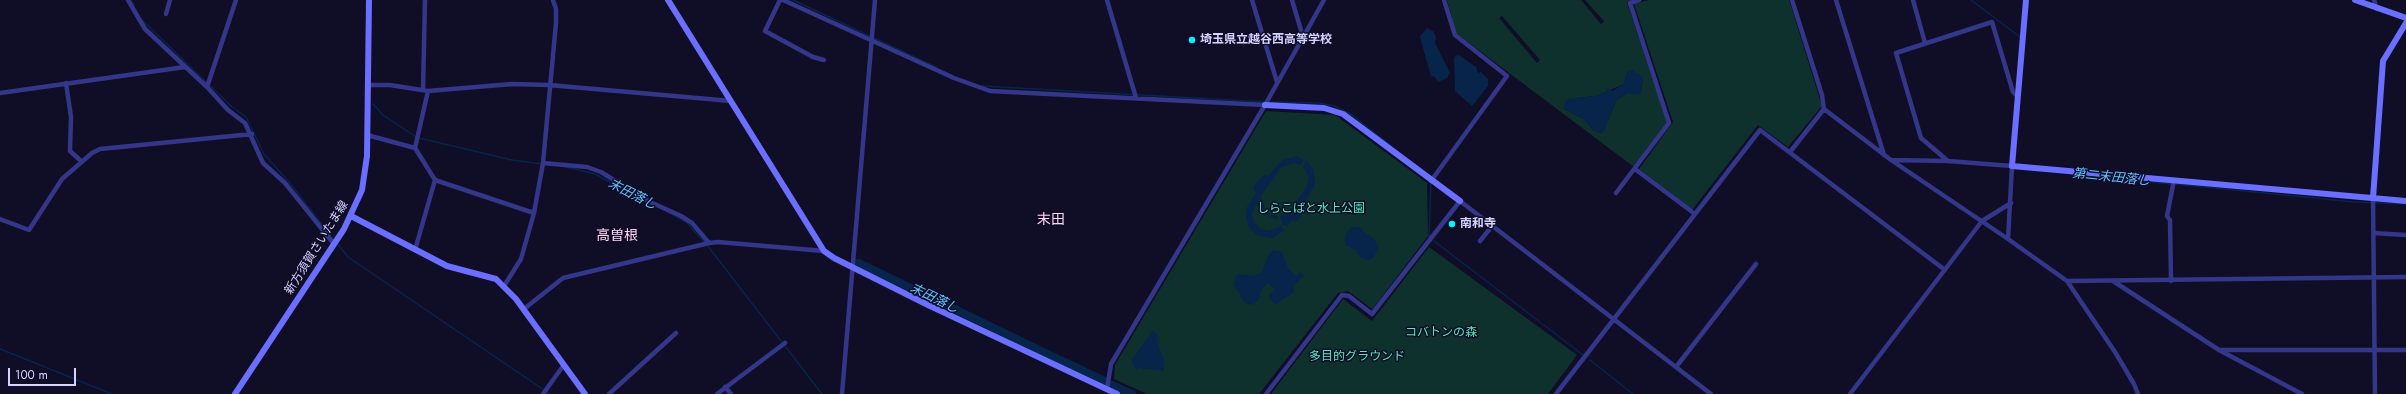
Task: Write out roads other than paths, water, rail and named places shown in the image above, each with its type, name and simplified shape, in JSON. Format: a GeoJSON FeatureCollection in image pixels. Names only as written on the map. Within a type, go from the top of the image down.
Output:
{"type":"FeatureCollection","features":[{"type":"Feature","properties":{"kind":"street"},"geometry":{"type":"LineString","coordinates":[[128,0],[145,29],[207,87],[228,110],[245,122],[252,134],[263,163],[285,183],[334,244]]}},
{"type":"Feature","properties":{"kind":"street"},"geometry":{"type":"LineString","coordinates":[[166,14],[170,0]]}},
{"type":"Feature","properties":{"kind":"street"},"geometry":{"type":"LineString","coordinates":[[207,87],[236,0]]}},
{"type":"Feature","properties":{"kind":"street","name":"新方須賀さいたま線"},"geometry":{"type":"LineString","coordinates":[[235,394],[351,216],[364,180],[367,135],[369,0]]}},
{"type":"Feature","properties":{"kind":"street"},"geometry":{"type":"LineString","coordinates":[[423,90],[425,0]]}},
{"type":"Feature","properties":{"kind":"street"},"geometry":{"type":"LineString","coordinates":[[504,286],[521,259],[534,213],[543,163],[549,85],[556,23],[556,9],[553,0]]}},
{"type":"Feature","properties":{"kind":"street"},"geometry":{"type":"LineString","coordinates":[[668,0],[824,251]]}},
{"type":"Feature","properties":{"kind":"street"},"geometry":{"type":"LineString","coordinates":[[824,60],[813,57],[765,32],[782,0],[954,78],[990,91],[1334,110],[1352,120],[1460,201],[1711,394]]}},
{"type":"Feature","properties":{"kind":"street"},"geometry":{"type":"LineString","coordinates":[[842,394],[875,0]]}},
{"type":"Feature","properties":{"kind":"street"},"geometry":{"type":"LineString","coordinates":[[1107,0],[1136,98]]}},
{"type":"Feature","properties":{"kind":"street"},"geometry":{"type":"LineString","coordinates":[[1252,0],[1277,82]]}},
{"type":"Feature","properties":{"kind":"street"},"geometry":{"type":"LineString","coordinates":[[1292,0],[1303,37]]}},
{"type":"Feature","properties":{"kind":"street"},"geometry":{"type":"LineString","coordinates":[[1107,389],[1111,364],[1265,105],[1324,0]]}},
{"type":"Feature","properties":{"kind":"street"},"geometry":{"type":"LineString","coordinates":[[1431,180],[1507,76],[1456,35],[1444,0]]}},
{"type":"Feature","properties":{"kind":"street"},"geometry":{"type":"LineString","coordinates":[[1616,193],[1669,123],[1630,3],[1639,0]]}},
{"type":"Feature","properties":{"kind":"street"},"geometry":{"type":"LineString","coordinates":[[1792,0],[1822,95],[1824,109],[1891,160],[1982,221],[2067,281],[2115,352],[2134,384],[2138,394]]}},
{"type":"Feature","properties":{"kind":"street"},"geometry":{"type":"LineString","coordinates":[[1836,0],[1884,155]]}},
{"type":"Feature","properties":{"kind":"street"},"geometry":{"type":"LineString","coordinates":[[1913,0],[1925,43]]}},
{"type":"Feature","properties":{"kind":"street"},"geometry":{"type":"LineString","coordinates":[[2008,239],[2017,96],[2026,0]]}},
{"type":"Feature","properties":{"kind":"street"},"geometry":{"type":"LineString","coordinates":[[2355,0],[2406,18]]}},
{"type":"Feature","properties":{"kind":"street"},"geometry":{"type":"LineString","coordinates":[[2374,0],[2377,9]]}},
{"type":"Feature","properties":{"kind":"street"},"geometry":{"type":"LineString","coordinates":[[1948,161],[1921,138],[1896,54],[1925,43],[1992,22],[2013,92],[2017,96]]}},
{"type":"Feature","properties":{"kind":"street"},"geometry":{"type":"LineString","coordinates":[[2375,394],[2373,198],[2383,61],[2406,23]]}},
{"type":"Feature","properties":{"kind":"street"},"geometry":{"type":"LineString","coordinates":[[0,93],[185,67]]}},
{"type":"Feature","properties":{"kind":"street"},"geometry":{"type":"LineString","coordinates":[[66,83],[71,117],[70,151],[81,161]]}},
{"type":"Feature","properties":{"kind":"street"},"geometry":{"type":"LineString","coordinates":[[368,85],[390,85],[428,91],[512,84],[549,85],[731,101]]}},
{"type":"Feature","properties":{"kind":"street"},"geometry":{"type":"LineString","coordinates":[[428,91],[416,148],[435,180],[534,213]]}},
{"type":"Feature","properties":{"kind":"street"},"geometry":{"type":"LineString","coordinates":[[1790,152],[1824,109]]}},
{"type":"Feature","properties":{"kind":"street"},"geometry":{"type":"LineString","coordinates":[[1556,394],[1615,320],[1760,130],[1945,270]]}},
{"type":"Feature","properties":{"kind":"street"},"geometry":{"type":"LineString","coordinates":[[0,219],[29,230],[62,179],[81,161],[100,149],[252,134]]}},
{"type":"Feature","properties":{"kind":"street"},"geometry":{"type":"LineString","coordinates":[[367,135],[416,148]]}},
{"type":"Feature","properties":{"kind":"street"},"geometry":{"type":"LineString","coordinates":[[1891,160],[1948,161],[2012,166],[2406,201]]}},
{"type":"Feature","properties":{"kind":"street"},"geometry":{"type":"LineString","coordinates":[[543,163],[587,167],[602,172],[648,201],[681,216],[692,223],[709,244]]}},
{"type":"Feature","properties":{"kind":"street"},"geometry":{"type":"LineString","coordinates":[[1635,169],[1695,214]]}},
{"type":"Feature","properties":{"kind":"street"},"geometry":{"type":"LineString","coordinates":[[415,250],[435,180]]}},
{"type":"Feature","properties":{"kind":"street"},"geometry":{"type":"LineString","coordinates":[[2171,281],[2170,220],[2168,216],[2174,180]]}},
{"type":"Feature","properties":{"kind":"street"},"geometry":{"type":"LineString","coordinates":[[1266,394],[1342,295],[1348,296],[1372,314],[1460,201]]}},
{"type":"Feature","properties":{"kind":"street"},"geometry":{"type":"LineString","coordinates":[[1850,394],[1982,221],[2011,203]]}},
{"type":"Feature","properties":{"kind":"street"},"geometry":{"type":"LineString","coordinates":[[351,216],[447,266],[491,277],[504,286],[524,309],[563,366],[585,394]]}},
{"type":"Feature","properties":{"kind":"street"},"geometry":{"type":"LineString","coordinates":[[1480,241],[1492,226]]}},
{"type":"Feature","properties":{"kind":"street"},"geometry":{"type":"LineString","coordinates":[[2374,233],[2406,235]]}},
{"type":"Feature","properties":{"kind":"street"},"geometry":{"type":"LineString","coordinates":[[524,309],[563,278],[718,242],[824,251],[853,268],[1117,394]]}},
{"type":"Feature","properties":{"kind":"street"},"geometry":{"type":"LineString","coordinates":[[1676,367],[1756,264]]}},
{"type":"Feature","properties":{"kind":"street"},"geometry":{"type":"LineString","coordinates":[[2067,281],[2171,281],[2406,277]]}},
{"type":"Feature","properties":{"kind":"street"},"geometry":{"type":"LineString","coordinates":[[2113,281],[2219,350],[2302,394]]}},
{"type":"Feature","properties":{"kind":"street"},"geometry":{"type":"LineString","coordinates":[[609,394],[676,333]]}},
{"type":"Feature","properties":{"kind":"street"},"geometry":{"type":"LineString","coordinates":[[717,394],[785,343]]}},
{"type":"Feature","properties":{"kind":"street"},"geometry":{"type":"LineString","coordinates":[[2219,350],[2406,350]]}},
{"type":"Feature","properties":{"kind":"street"},"geometry":{"type":"LineString","coordinates":[[543,394],[563,366]]}},
{"type":"Feature","properties":{"kind":"street"},"geometry":{"type":"LineString","coordinates":[[725,387],[731,394]]}},
{"type":"Feature","properties":{"kind":"water"},"geometry":{"type":"Polygon","coordinates":[[[1427,28],[1433,31],[1436,37],[1435,43],[1450,73],[1447,78],[1438,82],[1435,77],[1431,76],[1420,36],[1427,28]]]}},
{"type":"Feature","properties":{"kind":"water"},"geometry":{"type":"Polygon","coordinates":[[[1459,55],[1476,67],[1478,73],[1481,72],[1488,79],[1488,86],[1472,106],[1455,91],[1454,59],[1455,56],[1459,55]]]}},
{"type":"Feature","properties":{"kind":"water"},"geometry":{"type":"Polygon","coordinates":[[[1632,70],[1642,76],[1643,81],[1640,94],[1626,94],[1617,99],[1603,132],[1599,133],[1593,130],[1584,119],[1564,109],[1565,101],[1568,99],[1596,96],[1605,92],[1608,88],[1612,91],[1624,84],[1628,71],[1632,70]]]}},
{"type":"Feature","properties":{"kind":"water"},"geometry":{"type":"Polygon","coordinates":[[[1297,156],[1304,160],[1301,165],[1293,163],[1281,168],[1261,196],[1265,210],[1271,215],[1278,216],[1278,220],[1264,214],[1259,204],[1255,207],[1252,215],[1255,223],[1261,229],[1269,231],[1280,226],[1285,230],[1272,238],[1257,235],[1250,229],[1246,219],[1247,207],[1256,193],[1253,187],[1263,175],[1269,175],[1282,160],[1297,156]]]}},
{"type":"Feature","properties":{"kind":"water"},"geometry":{"type":"Polygon","coordinates":[[[1307,161],[1314,170],[1315,185],[1305,202],[1307,207],[1298,221],[1291,221],[1287,227],[1282,224],[1280,217],[1288,213],[1307,186],[1309,178],[1303,166],[1307,161]]]}},
{"type":"Feature","properties":{"kind":"water"},"geometry":{"type":"Polygon","coordinates":[[[1351,227],[1360,227],[1365,233],[1374,238],[1379,248],[1373,258],[1368,260],[1361,258],[1355,250],[1345,245],[1345,235],[1351,227]]]}},
{"type":"Feature","properties":{"kind":"water"},"geometry":{"type":"Polygon","coordinates":[[[1273,250],[1282,252],[1288,268],[1296,276],[1301,272],[1304,276],[1294,286],[1294,292],[1275,305],[1268,296],[1275,289],[1268,283],[1262,289],[1258,301],[1251,305],[1245,303],[1234,285],[1235,277],[1239,274],[1253,276],[1262,272],[1268,256],[1273,250]]]}},
{"type":"Feature","properties":{"kind":"water"},"geometry":{"type":"Polygon","coordinates":[[[1153,330],[1157,335],[1158,345],[1164,359],[1164,371],[1139,368],[1136,370],[1131,361],[1153,330]]]}},
{"type":"Feature","properties":{"kind":"waterway"},"geometry":{"type":"LineString","coordinates":[[131,0],[134,5]]}},
{"type":"Feature","properties":{"kind":"waterway"},"geometry":{"type":"LineString","coordinates":[[793,0],[936,67]]}},
{"type":"Feature","properties":{"kind":"waterway","name":"第二末田落し"},"geometry":{"type":"LineString","coordinates":[[1971,0],[2020,37]]}},
{"type":"Feature","properties":{"kind":"waterway"},"geometry":{"type":"LineString","coordinates":[[143,21],[231,106],[246,117],[264,154],[289,182],[334,240]]}},
{"type":"Feature","properties":{"kind":"waterway"},"geometry":{"type":"LineString","coordinates":[[982,86],[1265,102]]}},
{"type":"Feature","properties":{"kind":"waterway"},"geometry":{"type":"LineString","coordinates":[[1269,102],[1318,103],[1335,106],[1352,115],[1400,153]]}},
{"type":"Feature","properties":{"kind":"waterway","name":"末田落し"},"geometry":{"type":"LineString","coordinates":[[373,104],[383,115],[416,137]]}},
{"type":"Feature","properties":{"kind":"waterway","name":"末田落し"},"geometry":{"type":"LineString","coordinates":[[419,138],[512,160],[542,164]]}},
{"type":"Feature","properties":{"kind":"waterway","name":"末田落し"},"geometry":{"type":"LineString","coordinates":[[566,167],[595,174],[639,198]]}},
{"type":"Feature","properties":{"kind":"waterway","name":"第二末田落し"},"geometry":{"type":"LineString","coordinates":[[2071,174],[2171,184]]}},
{"type":"Feature","properties":{"kind":"waterway"},"geometry":{"type":"LineString","coordinates":[[1429,237],[1431,181]]}},
{"type":"Feature","properties":{"kind":"waterway","name":"第二末田落し"},"geometry":{"type":"LineString","coordinates":[[2175,184],[2354,202],[2406,204]]}},
{"type":"Feature","properties":{"kind":"waterway","name":"末田落し"},"geometry":{"type":"LineString","coordinates":[[666,211],[686,222],[704,242]]}},
{"type":"Feature","properties":{"kind":"waterway"},"geometry":{"type":"LineString","coordinates":[[1434,241],[1583,355]]}},
{"type":"Feature","properties":{"kind":"waterway"},"geometry":{"type":"LineString","coordinates":[[337,243],[348,257],[550,394]]}},
{"type":"Feature","properties":{"kind":"waterway","name":"末田落し"},"geometry":{"type":"LineString","coordinates":[[707,245],[822,394]]}},
{"type":"Feature","properties":{"kind":"waterway","name":"末田落し"},"geometry":{"type":"LineString","coordinates":[[859,263],[988,325]]}},
{"type":"Feature","properties":{"kind":"waterway","name":"末田落し"},"geometry":{"type":"LineString","coordinates":[[992,327],[1058,359]]}},
{"type":"Feature","properties":{"kind":"waterway"},"geometry":{"type":"LineString","coordinates":[[0,349],[112,394]]}},
{"type":"Feature","properties":{"kind":"waterway"},"geometry":{"type":"LineString","coordinates":[[1590,360],[1633,394]]}},
{"type":"Feature","properties":{"kind":"waterway","name":"末田落し"},"geometry":{"type":"LineString","coordinates":[[1063,361],[1105,381]]}},
{"type":"Feature","properties":{"kind":"waterway","name":"末田落し"},"geometry":{"type":"LineString","coordinates":[[1112,385],[1132,394]]}},
{"type":"Feature","properties":{"kind":"place","name":"埼玉県立越谷西高等学校"},"geometry":{"type":"Point","coordinates":[1192,40]}},
{"type":"Feature","properties":{"kind":"place","name":"南和寺"},"geometry":{"type":"Point","coordinates":[1452,224]}},
{"type":"Feature","properties":{"kind":"district","name":"末田"},"geometry":{"type":"Point","coordinates":[1051,221]}},
{"type":"Feature","properties":{"kind":"district","name":"高曽根"},"geometry":{"type":"Point","coordinates":[617,237]}},
{"type":"Feature","properties":{"kind":"park label","name":"しらこばと水上公園"},"geometry":{"type":"Point","coordinates":[1311,209]}},
{"type":"Feature","properties":{"kind":"park label","name":"コバトンの森"},"geometry":{"type":"Point","coordinates":[1441,333]}},
{"type":"Feature","properties":{"kind":"park label","name":"多目的グラウンド"},"geometry":{"type":"Point","coordinates":[1357,357]}}]}
